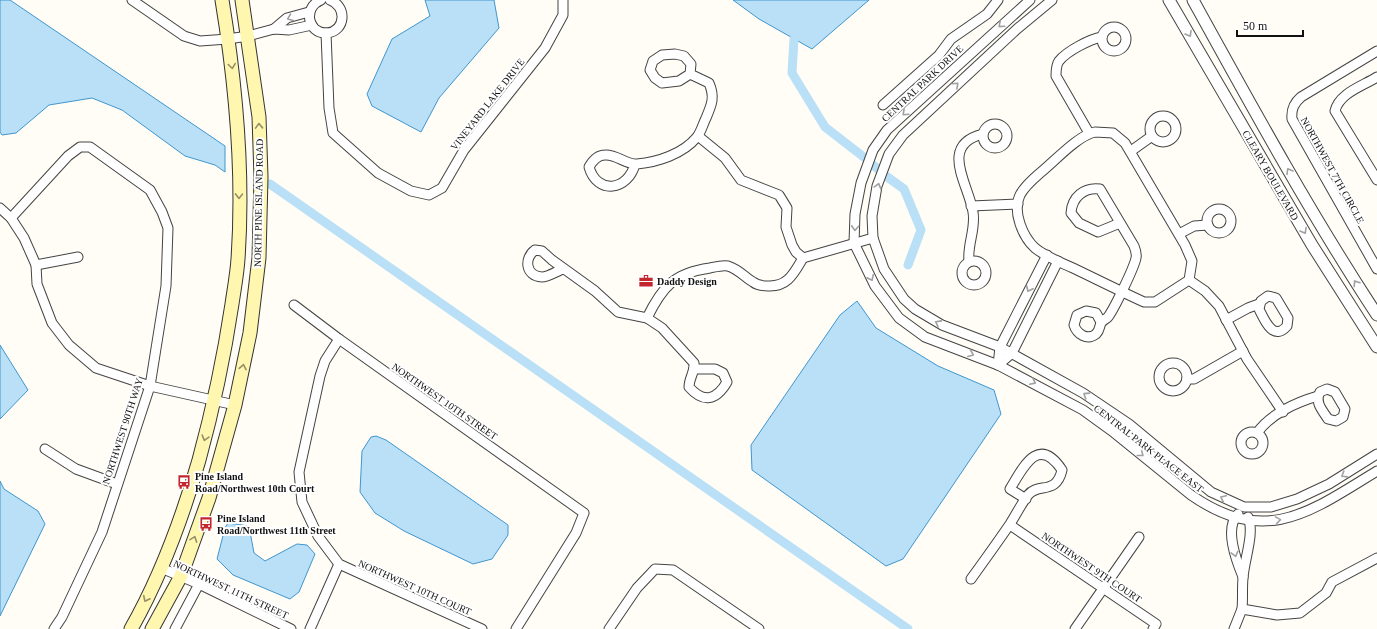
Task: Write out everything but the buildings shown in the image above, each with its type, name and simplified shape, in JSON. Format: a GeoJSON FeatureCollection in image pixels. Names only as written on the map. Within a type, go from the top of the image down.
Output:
{"type":"FeatureCollection","features":[{"type":"Feature","properties":{"kind":"main road","name":"NORTH PINE ISLAND ROAD"},"geometry":{"type":"LineString","coordinates":[[131,629],[161,568],[186,506],[215,400],[226,341],[238,260],[239,164],[233,71],[222,0]]}},
{"type":"Feature","properties":{"kind":"main road","name":"NORTH PINE ISLAND ROAD"},"geometry":{"type":"LineString","coordinates":[[152,629],[181,576],[209,498],[235,405],[250,333],[258,258],[260,177],[259,117],[242,0]]}},
{"type":"Feature","properties":{"kind":"street"},"geometry":{"type":"LineString","coordinates":[[132,0],[184,36],[200,41],[228,39],[248,36],[274,29],[289,30],[312,25]]}},
{"type":"Feature","properties":{"kind":"street"},"geometry":{"type":"LineString","coordinates":[[321,0],[313,5],[309,20],[320,32],[326,33],[336,29],[342,20],[341,9],[338,4],[330,0]]}},
{"type":"Feature","properties":{"kind":"street","name":"VINEYARD LAKE DRIVE"},"geometry":{"type":"LineString","coordinates":[[326,33],[329,108],[333,133],[378,173],[411,191],[429,194],[442,188],[464,150],[545,48],[563,15],[563,0]]}},
{"type":"Feature","properties":{"kind":"street"},"geometry":{"type":"LineString","coordinates":[[883,105],[939,55],[951,40],[987,14],[998,0]]}},
{"type":"Feature","properties":{"kind":"street","name":"CENTRAL PARK DRIVE"},"geometry":{"type":"LineString","coordinates":[[998,365],[925,336],[899,318],[875,286],[854,243],[856,214],[861,183],[873,150],[887,130],[1030,0]]}},
{"type":"Feature","properties":{"kind":"street"},"geometry":{"type":"LineString","coordinates":[[1012,353],[942,325],[915,310],[904,299],[884,269],[873,238],[872,216],[877,186],[889,154],[903,134],[1017,29],[1052,0]]}},
{"type":"Feature","properties":{"kind":"street","name":"CLEARY BOULEVARD"},"geometry":{"type":"LineString","coordinates":[[1169,0],[1312,245],[1377,347]]}},
{"type":"Feature","properties":{"kind":"street","name":"CLEARY BOULEVARD"},"geometry":{"type":"LineString","coordinates":[[1193,0],[1267,135],[1325,233],[1377,315]]}},
{"type":"Feature","properties":{"kind":"street"},"geometry":{"type":"LineString","coordinates":[[274,29],[287,18],[310,12]]}},
{"type":"Feature","properties":{"kind":"street"},"geometry":{"type":"LineString","coordinates":[[1089,133],[1056,76],[1056,69],[1058,62],[1064,56],[1092,38],[1102,38]]}},
{"type":"Feature","properties":{"kind":"street","name":"NORTHWEST 7TH CIRCLE"},"geometry":{"type":"LineString","coordinates":[[1377,51],[1301,97],[1294,104],[1291,113],[1296,126],[1377,269]]}},
{"type":"Feature","properties":{"kind":"street"},"geometry":{"type":"LineString","coordinates":[[636,164],[629,178],[620,184],[611,187],[604,185],[596,179],[591,173],[589,167],[598,156],[606,154],[636,164],[672,155],[687,147],[698,136],[711,106],[713,94],[709,83],[690,74]]}},
{"type":"Feature","properties":{"kind":"street"},"geometry":{"type":"LineString","coordinates":[[1377,77],[1342,97],[1337,102],[1335,110],[1377,180]]}},
{"type":"Feature","properties":{"kind":"street"},"geometry":{"type":"LineString","coordinates":[[1089,133],[1113,133],[1125,143],[1179,234],[1192,261],[1189,280],[1155,302],[1144,302],[1058,261],[1035,248],[1023,234],[1018,204],[1020,195],[1031,180],[1089,133]]}},
{"type":"Feature","properties":{"kind":"street"},"geometry":{"type":"LineString","coordinates":[[969,261],[968,250],[974,213],[959,170],[959,158],[968,140],[983,134]]}},
{"type":"Feature","properties":{"kind":"street"},"geometry":{"type":"LineString","coordinates":[[698,136],[725,158],[742,180],[779,195],[786,208],[786,227],[792,245],[796,252],[803,258]]}},
{"type":"Feature","properties":{"kind":"street"},"geometry":{"type":"LineString","coordinates":[[1131,151],[1152,136]]}},
{"type":"Feature","properties":{"kind":"street","name":"NORTHWEST 90TH WAY"},"geometry":{"type":"LineString","coordinates":[[11,218],[68,156],[80,147],[90,147],[150,190],[168,228],[166,286],[150,386],[102,532],[62,617],[54,629]]}},
{"type":"Feature","properties":{"kind":"street"},"geometry":{"type":"LineString","coordinates":[[1101,322],[1107,318],[1121,291],[1136,260],[1136,253],[1120,223],[1100,189],[1093,188],[1083,191],[1072,206],[1072,213],[1079,223],[1098,232],[1120,223]]}},
{"type":"Feature","properties":{"kind":"street"},"geometry":{"type":"LineString","coordinates":[[972,206],[1018,204]]}},
{"type":"Feature","properties":{"kind":"street"},"geometry":{"type":"LineString","coordinates":[[0,208],[11,218],[24,238],[36,265],[37,284],[52,323],[69,345],[96,368],[150,386],[235,405]]}},
{"type":"Feature","properties":{"kind":"street"},"geometry":{"type":"LineString","coordinates":[[1179,234],[1194,226],[1208,224]]}},
{"type":"Feature","properties":{"kind":"street"},"geometry":{"type":"LineString","coordinates":[[647,318],[664,288],[677,278],[691,271],[726,266],[742,272],[753,282],[763,286],[782,285],[790,279],[803,258],[873,238]]}},
{"type":"Feature","properties":{"kind":"street"},"geometry":{"type":"LineString","coordinates":[[998,365],[1000,347],[1047,255]]}},
{"type":"Feature","properties":{"kind":"street"},"geometry":{"type":"LineString","coordinates":[[36,265],[78,257]]}},
{"type":"Feature","properties":{"kind":"street"},"geometry":{"type":"LineString","coordinates":[[998,365],[1012,353],[1058,261]]}},
{"type":"Feature","properties":{"kind":"street"},"geometry":{"type":"LineString","coordinates":[[563,269],[595,291],[618,312],[647,318],[662,328],[694,363],[695,369]]}},
{"type":"Feature","properties":{"kind":"street"},"geometry":{"type":"LineString","coordinates":[[1189,280],[1205,291],[1219,306],[1243,351],[1283,412]]}},
{"type":"Feature","properties":{"kind":"street"},"geometry":{"type":"LineString","coordinates":[[1226,320],[1259,304]]}},
{"type":"Feature","properties":{"kind":"street","name":"NORTHWEST 10TH STREET"},"geometry":{"type":"LineString","coordinates":[[294,305],[339,339],[584,513],[576,533],[516,629]]}},
{"type":"Feature","properties":{"kind":"street"},"geometry":{"type":"LineString","coordinates":[[310,629],[339,564],[318,536],[302,502],[299,472],[320,376],[326,361],[339,339]]}},
{"type":"Feature","properties":{"kind":"street"},"geometry":{"type":"LineString","coordinates":[[1186,379],[1194,378],[1243,351]]}},
{"type":"Feature","properties":{"kind":"street","name":"CENTRAL PARK PLACE EAST"},"geometry":{"type":"LineString","coordinates":[[1012,353],[1083,393],[1129,424],[1211,492],[1244,507],[1271,507],[1297,499],[1329,484],[1377,454]]}},
{"type":"Feature","properties":{"kind":"street","name":"CENTRAL PARK PLACE EAST"},"geometry":{"type":"LineString","coordinates":[[998,365],[1083,410],[1112,431],[1191,495],[1205,505],[1234,518],[1250,522],[1278,520],[1301,514],[1377,471]]}},
{"type":"Feature","properties":{"kind":"street"},"geometry":{"type":"LineString","coordinates":[[1257,433],[1262,425],[1283,412],[1304,400],[1318,396]]}},
{"type":"Feature","properties":{"kind":"street"},"geometry":{"type":"LineString","coordinates":[[45,449],[76,468],[117,484]]}},
{"type":"Feature","properties":{"kind":"street"},"geometry":{"type":"LineString","coordinates":[[970,579],[1010,525],[1026,499],[1034,490],[1048,488],[1054,485],[1060,477],[1062,470],[1058,464],[1044,455],[1031,457],[1010,490],[1026,499]]}},
{"type":"Feature","properties":{"kind":"street"},"geometry":{"type":"LineString","coordinates":[[1234,629],[1242,609],[1243,577],[1250,522],[1244,507],[1234,518],[1232,529],[1234,553],[1243,577]]}},
{"type":"Feature","properties":{"kind":"street","name":"NORTHWEST 9TH COURT"},"geometry":{"type":"LineString","coordinates":[[1010,525],[1103,588],[1157,627]]}},
{"type":"Feature","properties":{"kind":"street"},"geometry":{"type":"LineString","coordinates":[[1075,629],[1139,537]]}},
{"type":"Feature","properties":{"kind":"street"},"geometry":{"type":"LineString","coordinates":[[1242,609],[1277,615],[1300,613],[1326,593],[1332,582],[1377,558]]}},
{"type":"Feature","properties":{"kind":"street","name":"NORTHWEST 10TH COURT"},"geometry":{"type":"LineString","coordinates":[[339,564],[482,629]]}},
{"type":"Feature","properties":{"kind":"street","name":"NORTHWEST 11TH STREET"},"geometry":{"type":"LineString","coordinates":[[161,568],[199,584],[291,629]]}},
{"type":"Feature","properties":{"kind":"street"},"geometry":{"type":"LineString","coordinates":[[609,629],[637,588],[655,569],[673,570],[758,629]]}},
{"type":"Feature","properties":{"kind":"street"},"geometry":{"type":"LineString","coordinates":[[175,629],[199,584]]}},
{"type":"Feature","properties":{"kind":"water"},"geometry":{"type":"Polygon","coordinates":[[[0,0],[10,0],[225,146],[225,172],[215,165],[185,156],[122,110],[92,98],[49,105],[16,133],[2,135],[0,132],[0,0]]]}},
{"type":"Feature","properties":{"kind":"water"},"geometry":{"type":"Polygon","coordinates":[[[425,0],[494,0],[499,28],[439,98],[421,132],[372,106],[367,94],[392,39],[430,16],[425,0]]]}},
{"type":"Feature","properties":{"kind":"water"},"geometry":{"type":"Polygon","coordinates":[[[733,0],[869,0],[812,49],[759,19],[733,0]]]}},
{"type":"Feature","properties":{"kind":"water"},"geometry":{"type":"Polygon","coordinates":[[[857,301],[876,328],[938,366],[994,390],[1001,414],[903,559],[886,566],[752,470],[751,445],[840,315],[857,301]]]}},
{"type":"Feature","properties":{"kind":"water"},"geometry":{"type":"Polygon","coordinates":[[[0,345],[28,390],[0,419],[0,345]]]}},
{"type":"Feature","properties":{"kind":"water"},"geometry":{"type":"Polygon","coordinates":[[[376,436],[386,440],[508,525],[508,535],[492,559],[473,564],[404,531],[375,513],[360,492],[362,451],[371,437],[376,436]]]}},
{"type":"Feature","properties":{"kind":"water"},"geometry":{"type":"Polygon","coordinates":[[[0,481],[4,489],[38,511],[45,524],[0,616],[0,481]]]}},
{"type":"Feature","properties":{"kind":"water"},"geometry":{"type":"Polygon","coordinates":[[[228,523],[249,526],[254,553],[265,561],[297,544],[307,545],[315,554],[299,592],[290,599],[233,575],[217,559],[225,528],[228,523]]]}},
{"type":"Feature","properties":{"kind":"waterway"},"geometry":{"type":"LineString","coordinates":[[794,39],[792,73],[825,127],[865,158]]}},
{"type":"Feature","properties":{"kind":"waterway"},"geometry":{"type":"LineString","coordinates":[[873,165],[878,169]]}},
{"type":"Feature","properties":{"kind":"waterway"},"geometry":{"type":"LineString","coordinates":[[886,176],[904,189],[921,230],[908,265]]}},
{"type":"Feature","properties":{"kind":"waterway"},"geometry":{"type":"LineString","coordinates":[[270,184],[908,629]]}},
{"type":"Feature","properties":{"kind":"place","name":"Daddy Design"},"geometry":{"type":"Point","coordinates":[646,281]}},
{"type":"Feature","properties":{"kind":"place","name":"Pine Island Road/Northwest 10th Court"},"geometry":{"type":"Point","coordinates":[184,482]}},
{"type":"Feature","properties":{"kind":"place","name":"Pine Island Road/Northwest 11th Street"},"geometry":{"type":"Point","coordinates":[206,524]}}]}
